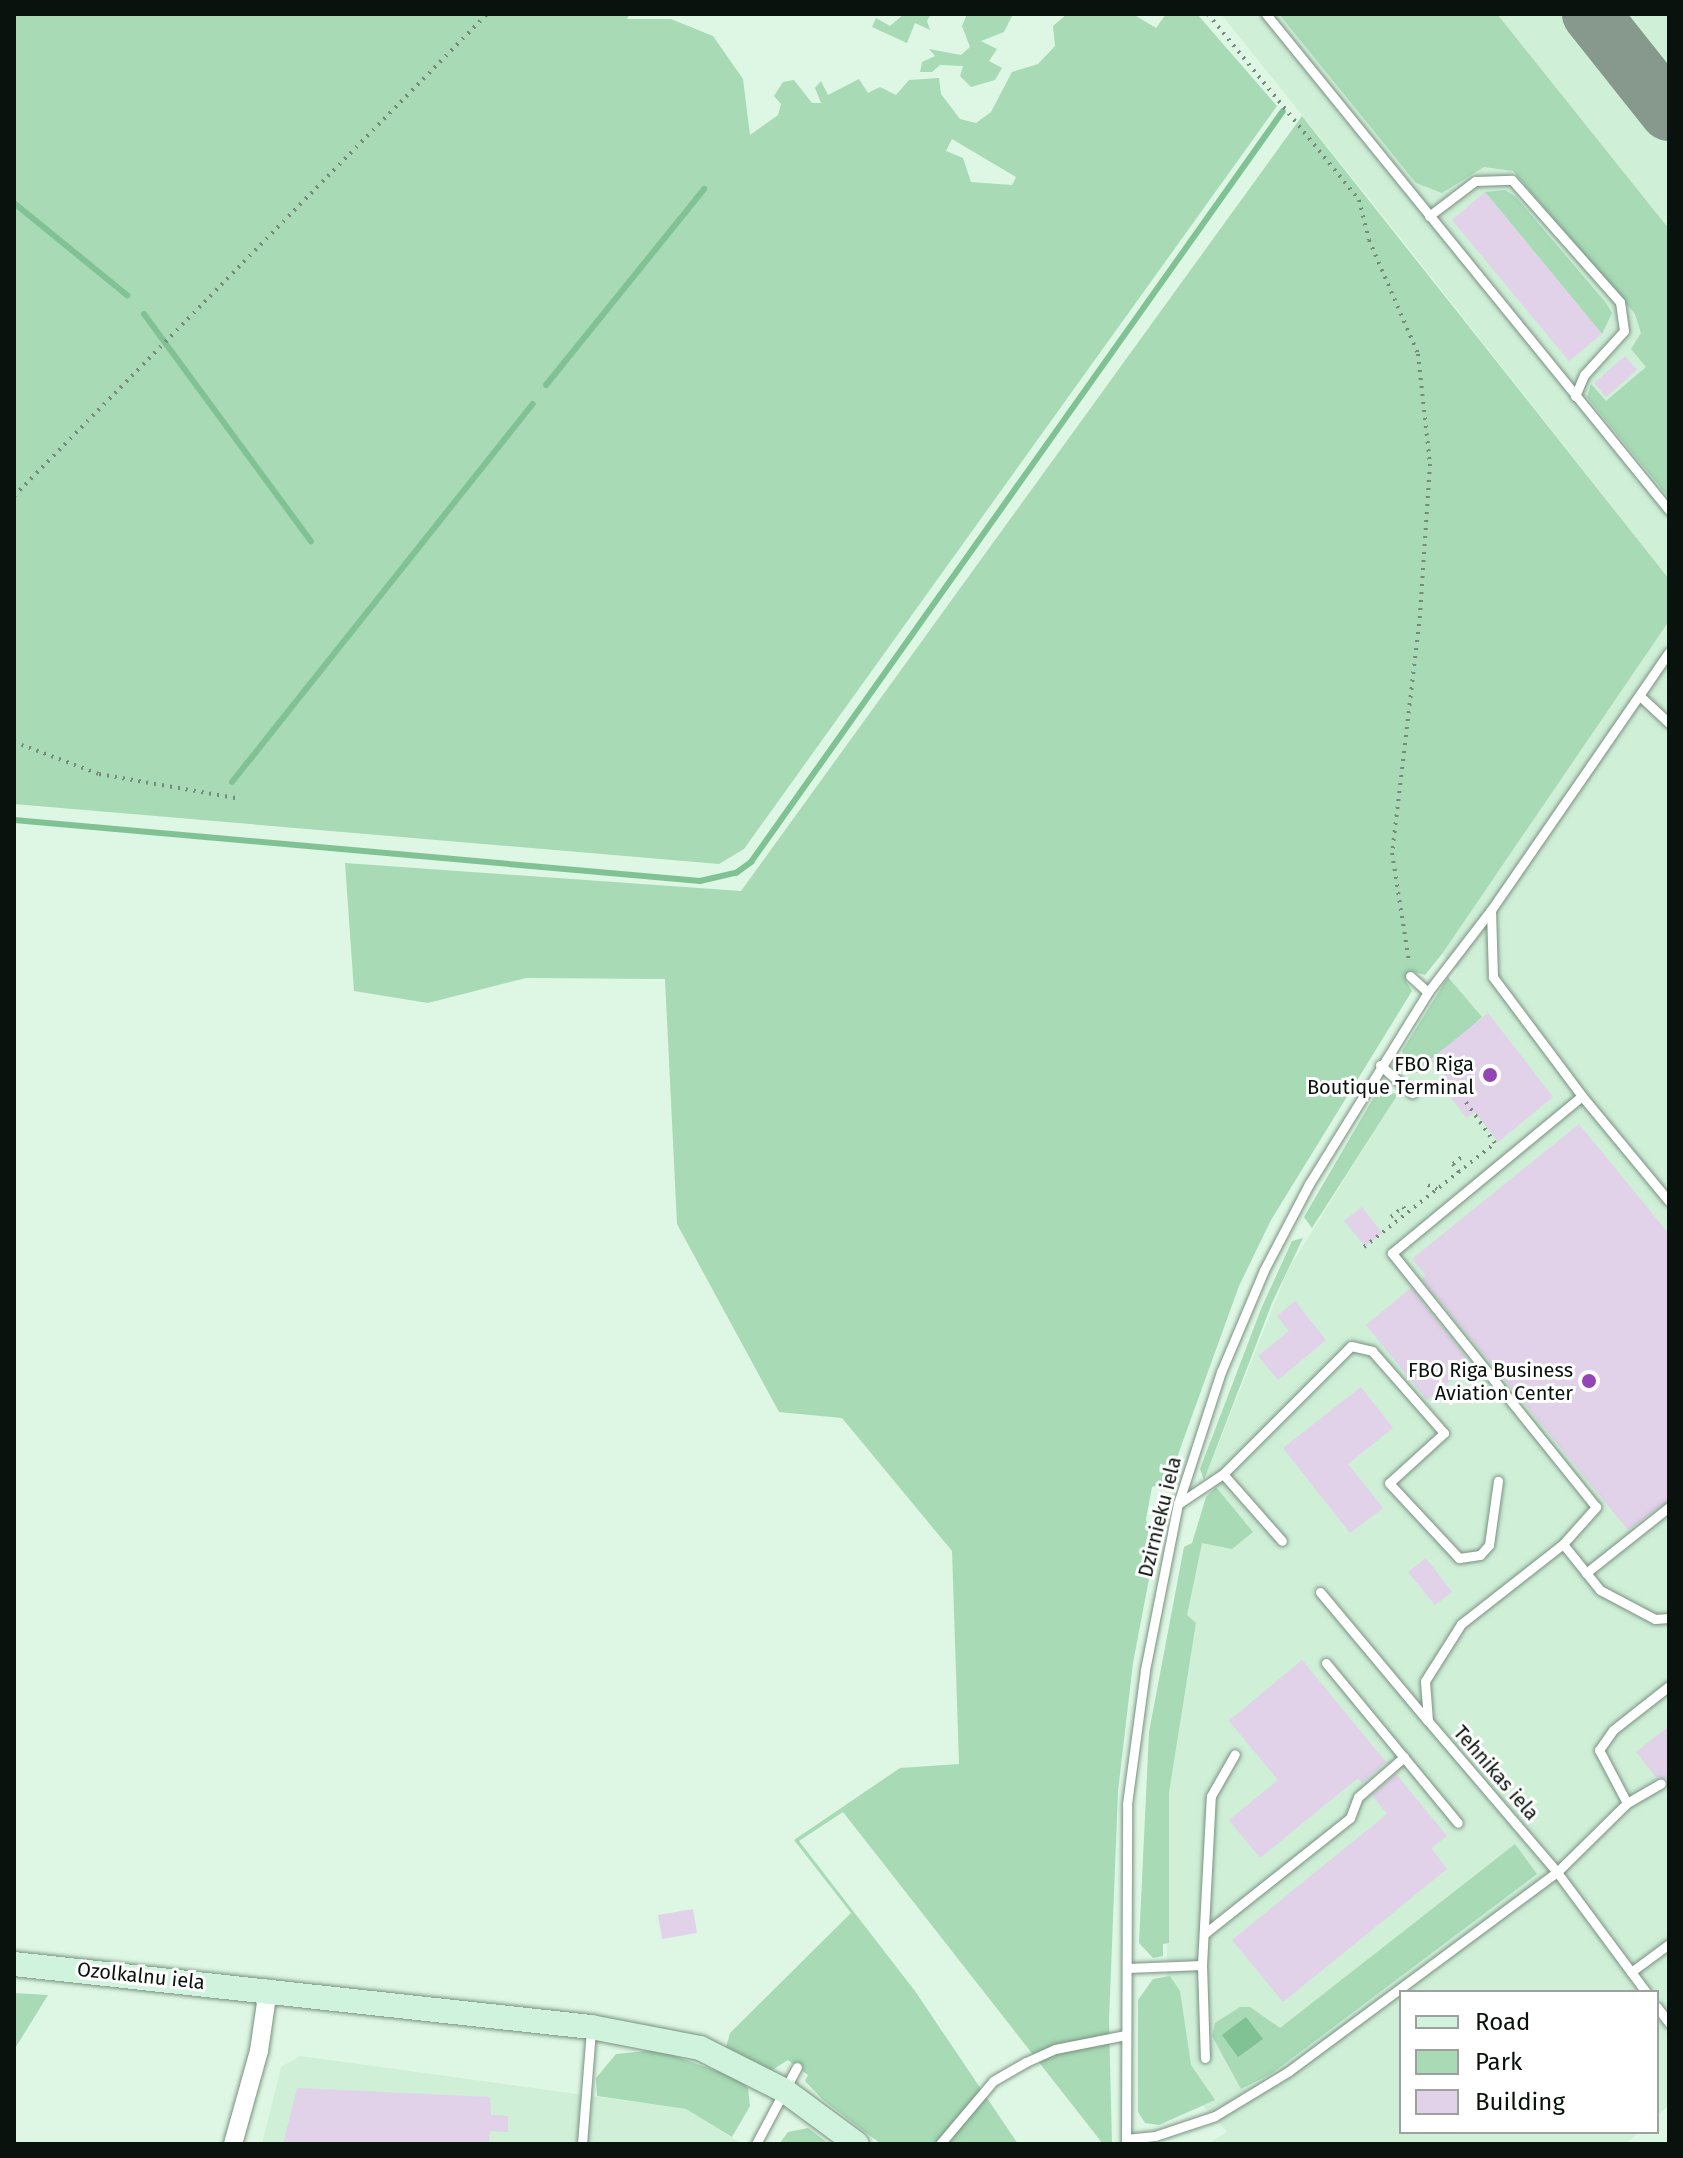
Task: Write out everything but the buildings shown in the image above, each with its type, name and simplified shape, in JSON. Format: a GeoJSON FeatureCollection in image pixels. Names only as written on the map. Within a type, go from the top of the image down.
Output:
{"type":"FeatureCollection","features":[{"type":"Feature","properties":{"kind":"street","name":"Ozolkalnu iela"},"geometry":{"type":"LineString","coordinates":[[14,1964],[268,1989],[591,2027],[700,2048],[785,2091],[857,2144]]}},
{"type":"Feature","properties":{"kind":"street"},"geometry":{"type":"LineString","coordinates":[[233,2144],[259,2051],[268,1989]]}},
{"type":"Feature","properties":{"kind":"lane"},"geometry":{"type":"LineString","coordinates":[[1266,14],[1669,510]]}},
{"type":"Feature","properties":{"kind":"lane"},"geometry":{"type":"LineString","coordinates":[[1429,216],[1475,181],[1512,180],[1620,302],[1624,331],[1584,375],[1575,396]]}},
{"type":"Feature","properties":{"kind":"lane","name":"Dzirnieku iela"},"geometry":{"type":"LineString","coordinates":[[1126,2141],[1127,1804],[1145,1670],[1178,1504],[1221,1372],[1264,1270],[1380,1065],[1428,992],[1491,910],[1669,652]]}},
{"type":"Feature","properties":{"kind":"lane"},"geometry":{"type":"LineString","coordinates":[[1640,696],[1669,723]]}},
{"type":"Feature","properties":{"kind":"lane"},"geometry":{"type":"LineString","coordinates":[[1491,910],[1493,977],[1582,1096],[1669,1201]]}},
{"type":"Feature","properties":{"kind":"lane"},"geometry":{"type":"LineString","coordinates":[[1410,976],[1428,992]]}},
{"type":"Feature","properties":{"kind":"lane"},"geometry":{"type":"LineString","coordinates":[[1380,1065],[1412,1093]]}},
{"type":"Feature","properties":{"kind":"lane","name":"Tehnikas iela"},"geometry":{"type":"LineString","coordinates":[[1582,1096],[1392,1253],[1596,1507],[1563,1544],[1461,1624],[1425,1681],[1428,1721],[1557,1872],[1644,1990]]}},
{"type":"Feature","properties":{"kind":"lane"},"geometry":{"type":"LineString","coordinates":[[1178,1504],[1223,1474],[1351,1346],[1372,1351],[1444,1433],[1389,1483],[1459,1558],[1480,1555],[1489,1545],[1498,1481]]}},
{"type":"Feature","properties":{"kind":"lane"},"geometry":{"type":"LineString","coordinates":[[1223,1474],[1282,1541]]}},
{"type":"Feature","properties":{"kind":"lane"},"geometry":{"type":"LineString","coordinates":[[1586,1573],[1669,1507]]}},
{"type":"Feature","properties":{"kind":"lane"},"geometry":{"type":"LineString","coordinates":[[1563,1544],[1600,1590],[1655,1619],[1669,1618]]}},
{"type":"Feature","properties":{"kind":"lane"},"geometry":{"type":"LineString","coordinates":[[1320,1592],[1428,1721]]}},
{"type":"Feature","properties":{"kind":"lane"},"geometry":{"type":"LineString","coordinates":[[1326,1663],[1458,1823]]}},
{"type":"Feature","properties":{"kind":"lane"},"geometry":{"type":"LineString","coordinates":[[1627,1803],[1599,1750],[1613,1730],[1669,1686]]}},
{"type":"Feature","properties":{"kind":"lane"},"geometry":{"type":"LineString","coordinates":[[1205,2058],[1202,1965],[1211,1796],[1235,1754]]}},
{"type":"Feature","properties":{"kind":"lane"},"geometry":{"type":"LineString","coordinates":[[1204,1934],[1350,1818],[1358,1797],[1404,1757]]}},
{"type":"Feature","properties":{"kind":"lane"},"geometry":{"type":"LineString","coordinates":[[1126,2141],[1166,2133],[1215,2116],[1289,2071],[1557,1872],[1627,1803],[1661,1783]]}},
{"type":"Feature","properties":{"kind":"lane"},"geometry":{"type":"LineString","coordinates":[[1631,1972],[1669,1944]]}},
{"type":"Feature","properties":{"kind":"lane"},"geometry":{"type":"LineString","coordinates":[[1127,1968],[1202,1965]]}},
{"type":"Feature","properties":{"kind":"lane"},"geometry":{"type":"LineString","coordinates":[[582,2144],[591,2027]]}},
{"type":"Feature","properties":{"kind":"lane"},"geometry":{"type":"LineString","coordinates":[[940,2144],[993,2081],[1015,2068],[1055,2049],[1126,2035]]}},
{"type":"Feature","properties":{"kind":"lane"},"geometry":{"type":"LineString","coordinates":[[756,2144],[797,2067]]}},
{"type":"Feature","properties":{"kind":"lane"},"geometry":{"type":"LineString","coordinates":[[1166,2133],[1175,2144]]}},
{"type":"Feature","properties":{"kind":"path"},"geometry":{"type":"LineString","coordinates":[[14,496],[487,14]]}},
{"type":"Feature","properties":{"kind":"path"},"geometry":{"type":"LineString","coordinates":[[1208,14],[1359,200],[1369,240],[1418,354],[1430,464],[1420,616],[1392,853],[1410,976]]}},
{"type":"Feature","properties":{"kind":"path"},"geometry":{"type":"LineString","coordinates":[[14,742],[99,774],[241,799]]}},
{"type":"Feature","properties":{"kind":"path"},"geometry":{"type":"LineString","coordinates":[[1364,1247],[1495,1143],[1465,1101]]}},
{"type":"Feature","properties":{"kind":"path"},"geometry":{"type":"LineString","coordinates":[[1459,1172],[1453,1164],[1463,1156]]}},
{"type":"Feature","properties":{"kind":"path"},"geometry":{"type":"LineString","coordinates":[[1428,1185],[1437,1189]]}},
{"type":"Feature","properties":{"kind":"path"},"geometry":{"type":"LineString","coordinates":[[1391,1217],[1403,1207],[1408,1213]]}},
{"type":"Feature","properties":{"kind":"shaded area"},"geometry":{"type":"Polygon","coordinates":[[[1221,14],[1669,14],[1669,579],[1399,236],[1221,14]]]}},
{"type":"Feature","properties":{"kind":"shaded area"},"geometry":{"type":"Polygon","coordinates":[[[1669,621],[1669,2105],[1659,2114],[1659,1990],[1399,1990],[1399,2134],[1637,2134],[1625,2144],[1207,2144],[1227,2132],[1177,2077],[1166,2042],[1169,1793],[1196,1624],[1186,1615],[1202,1542],[1231,1549],[1252,1532],[1206,1475],[1288,1270],[1461,992],[1451,980],[1458,970],[1442,954],[1669,621]]]}},
{"type":"Feature","properties":{"kind":"shaded area"},"geometry":{"type":"Polygon","coordinates":[[[1246,2017],[1263,2039],[1238,2057],[1222,2035],[1246,2017]]]}},
{"type":"Feature","properties":{"kind":"shaded area"},"geometry":{"type":"Polygon","coordinates":[[[300,2056],[686,2109],[742,2144],[262,2144],[281,2067],[300,2056]]]}},
{"type":"Feature","properties":{"kind":"green space"},"geometry":{"type":"Polygon","coordinates":[[[14,14],[630,14],[627,19],[671,19],[713,36],[743,79],[750,135],[778,115],[781,104],[774,96],[783,82],[794,80],[812,103],[821,103],[815,88],[821,81],[828,95],[859,79],[868,93],[880,87],[896,95],[909,80],[939,78],[941,94],[960,119],[976,123],[991,112],[1012,72],[1038,64],[1055,46],[1053,26],[1067,14],[1133,14],[1156,28],[1166,14],[1197,14],[1277,106],[744,849],[719,864],[14,804],[14,14]],[[952,139],[946,151],[963,158],[971,182],[1012,185],[1016,177],[952,139]]]}},
{"type":"Feature","properties":{"kind":"green space"},"geometry":{"type":"Polygon","coordinates":[[[904,14],[931,14],[927,21],[930,30],[915,23],[907,43],[872,27],[876,18],[890,26],[904,14]]]}},
{"type":"Feature","properties":{"kind":"green space"},"geometry":{"type":"Polygon","coordinates":[[[967,14],[1013,14],[1004,32],[981,41],[997,49],[989,61],[1002,68],[995,80],[971,87],[960,76],[963,66],[940,65],[932,72],[920,72],[922,62],[935,56],[929,49],[961,55],[970,47],[962,26],[967,14]]]}},
{"type":"Feature","properties":{"kind":"green space"},"geometry":{"type":"Polygon","coordinates":[[[1279,14],[1497,14],[1669,229],[1669,498],[1587,397],[1591,384],[1606,401],[1646,367],[1631,349],[1641,333],[1635,314],[1513,171],[1484,167],[1442,193],[1416,183],[1279,14]]]}},
{"type":"Feature","properties":{"kind":"green space"},"geometry":{"type":"Polygon","coordinates":[[[1302,116],[1669,579],[1669,621],[1442,954],[1425,975],[1413,972],[1406,981],[1412,991],[1271,1220],[1239,1286],[1171,1474],[1165,1484],[1152,1487],[1146,1519],[1153,1558],[1133,1663],[1118,1791],[1109,2021],[1112,2144],[1103,2144],[843,1812],[799,1841],[915,1991],[1018,2144],[881,2144],[823,2100],[805,2081],[808,2075],[788,2060],[772,2070],[726,2047],[730,2033],[851,1913],[794,1840],[900,1768],[959,1764],[952,1551],[842,1418],[779,1412],[677,1224],[665,979],[526,978],[428,1003],[354,991],[345,863],[741,891],[1302,116]]]}},
{"type":"Feature","properties":{"kind":"green space"},"geometry":{"type":"Polygon","coordinates":[[[1505,190],[1516,197],[1606,303],[1612,313],[1602,334],[1485,192],[1505,190]]]}},
{"type":"Feature","properties":{"kind":"green space"},"geometry":{"type":"Polygon","coordinates":[[[1448,977],[1482,1017],[1421,1072],[1411,1074],[1402,1051],[1448,977]]]}},
{"type":"Feature","properties":{"kind":"green space"},"geometry":{"type":"Polygon","coordinates":[[[1378,1090],[1398,1094],[1312,1228],[1304,1217],[1378,1090]]]}},
{"type":"Feature","properties":{"kind":"green space"},"geometry":{"type":"Polygon","coordinates":[[[1303,1238],[1272,1303],[1204,1480],[1200,1469],[1261,1309],[1292,1241],[1303,1238]]]}},
{"type":"Feature","properties":{"kind":"green space"},"geometry":{"type":"Polygon","coordinates":[[[1216,1487],[1253,1532],[1232,1549],[1202,1543],[1187,1615],[1196,1623],[1169,1793],[1169,1943],[1163,1944],[1163,1956],[1153,1958],[1139,1943],[1149,1732],[1184,1547],[1192,1543],[1206,1497],[1216,1487]]]}},
{"type":"Feature","properties":{"kind":"green space"},"geometry":{"type":"Polygon","coordinates":[[[1515,1844],[1537,1874],[1271,2074],[1241,2089],[1212,2036],[1215,2023],[1240,2007],[1250,2007],[1280,2028],[1515,1844]]]}},
{"type":"Feature","properties":{"kind":"green space"},"geometry":{"type":"Polygon","coordinates":[[[1170,1976],[1180,1991],[1191,2065],[1215,2100],[1159,2125],[1145,2123],[1138,2112],[1138,2000],[1153,1979],[1170,1976]]]}},
{"type":"Feature","properties":{"kind":"green space"},"geometry":{"type":"Polygon","coordinates":[[[14,1993],[48,1995],[14,2050],[14,1993]]]}},
{"type":"Feature","properties":{"kind":"green space"},"geometry":{"type":"Polygon","coordinates":[[[658,2050],[739,2079],[748,2088],[750,2106],[732,2137],[686,2109],[597,2096],[596,2078],[616,2054],[658,2050]]]}},
{"type":"Feature","properties":{"kind":"green space"},"geometry":{"type":"Polygon","coordinates":[[[808,2128],[829,2144],[779,2144],[788,2132],[808,2128]]]}},
{"type":"Feature","properties":{"kind":"waterway"},"geometry":{"type":"LineString","coordinates":[[14,820],[700,881],[736,873],[751,862],[1283,111]]}},
{"type":"Feature","properties":{"kind":"waterway"},"geometry":{"type":"LineString","coordinates":[[546,385],[704,189]]}},
{"type":"Feature","properties":{"kind":"waterway"},"geometry":{"type":"LineString","coordinates":[[14,203],[127,295]]}},
{"type":"Feature","properties":{"kind":"waterway"},"geometry":{"type":"LineString","coordinates":[[144,314],[311,541]]}},
{"type":"Feature","properties":{"kind":"waterway"},"geometry":{"type":"LineString","coordinates":[[232,782],[533,404]]}},
{"type":"Feature","properties":{"kind":"taxiway"},"geometry":{"type":"LineString","coordinates":[[1591,14],[1669,112]]}},
{"type":"Feature","properties":{"kind":"place","name":"FBO Riga Boutique Terminal"},"geometry":{"type":"Point","coordinates":[1490,1075]}},
{"type":"Feature","properties":{"kind":"place","name":"FBO Riga Business Aviation Center"},"geometry":{"type":"Point","coordinates":[1589,1381]}}]}
